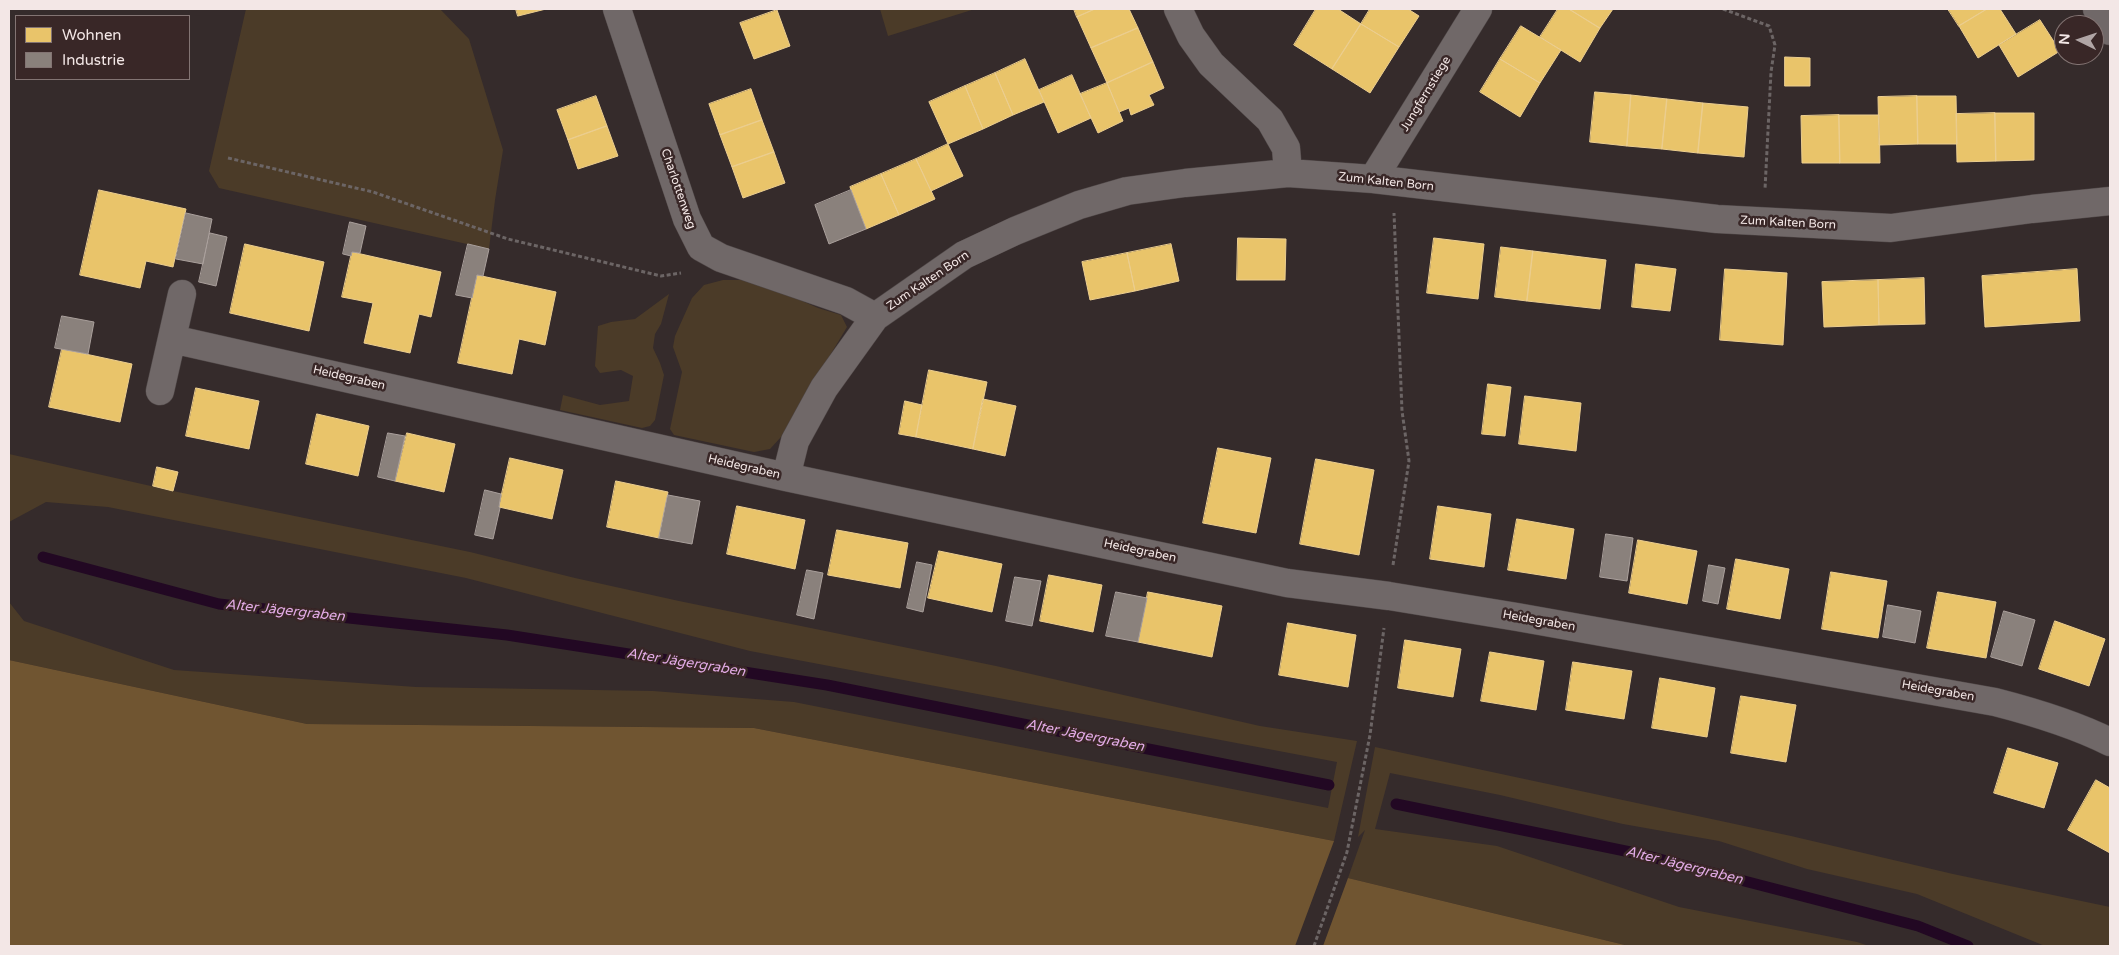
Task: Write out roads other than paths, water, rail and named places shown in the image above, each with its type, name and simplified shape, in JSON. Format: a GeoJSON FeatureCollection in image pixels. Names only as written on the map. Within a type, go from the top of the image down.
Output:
{"type":"FeatureCollection","features":[{"type":"Feature","properties":{"kind":"street","name":"Charlottenweg"},"geometry":{"type":"LineString","coordinates":[[617,9],[687,219],[701,247],[721,258],[846,301],[875,317]]}},
{"type":"Feature","properties":{"kind":"street"},"geometry":{"type":"LineString","coordinates":[[1178,9],[1191,36],[1211,64],[1270,120],[1286,148],[1288,173]]}},
{"type":"Feature","properties":{"kind":"street","name":"Jungfernstiege"},"geometry":{"type":"LineString","coordinates":[[1383,180],[1478,9]]}},
{"type":"Feature","properties":{"kind":"street"},"geometry":{"type":"LineString","coordinates":[[2097,9],[2110,31]]}},
{"type":"Feature","properties":{"kind":"street","name":"Zum Kalten Born"},"geometry":{"type":"LineString","coordinates":[[786,476],[795,441],[824,388],[875,317],[964,255],[1015,231],[1079,205],[1128,191],[1184,183],[1288,173],[1383,180],[1717,219],[1891,228],[2032,209],[2110,201]]}},
{"type":"Feature","properties":{"kind":"street"},"geometry":{"type":"LineString","coordinates":[[160,391],[182,294]]}},
{"type":"Feature","properties":{"kind":"street","name":"Heidegraben"},"geometry":{"type":"LineString","coordinates":[[172,339],[786,476],[1288,583],[1389,596],[1537,620],[1995,702],[2029,710],[2090,732],[2110,742]]}},
{"type":"Feature","properties":{"kind":"waterway","name":"Alter Jägergraben"},"geometry":{"type":"LineString","coordinates":[[43,557],[219,604],[507,635],[827,685],[1329,785]]}},
{"type":"Feature","properties":{"kind":"waterway","name":"Alter Jägergraben"},"geometry":{"type":"LineString","coordinates":[[1396,804],[1640,854],[1918,926],[1968,946]]}}]}
